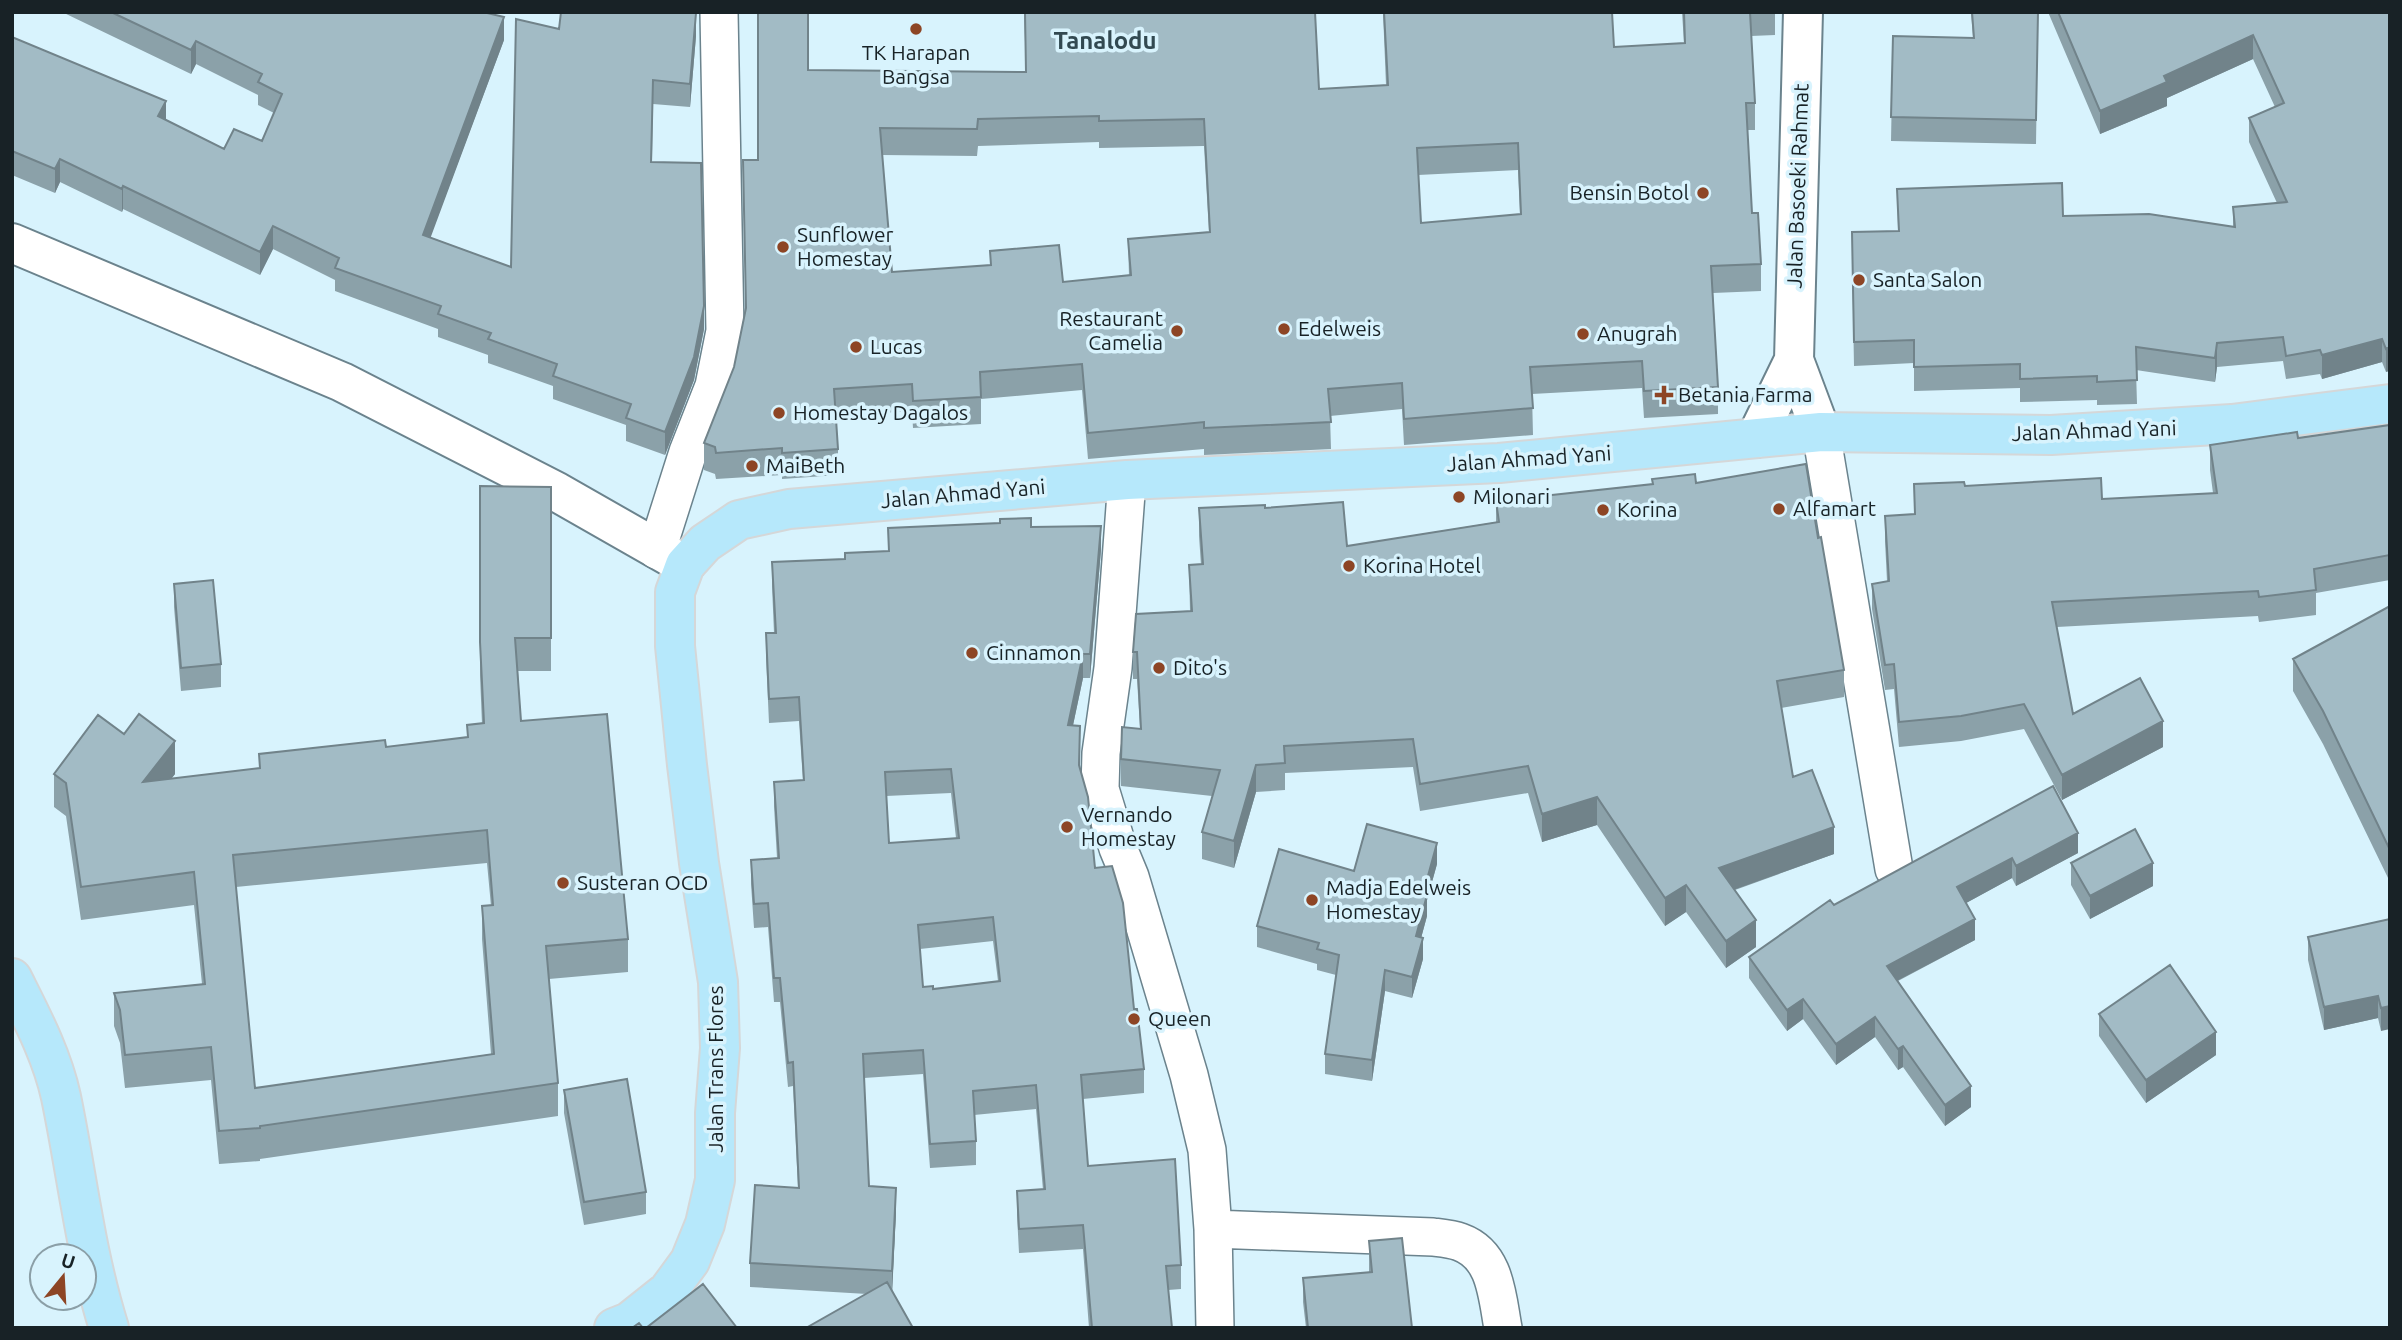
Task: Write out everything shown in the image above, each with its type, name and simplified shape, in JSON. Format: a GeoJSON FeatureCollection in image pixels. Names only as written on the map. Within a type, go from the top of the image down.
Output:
{"type":"FeatureCollection","features":[{"type":"Feature","properties":{"kind":"highway","name":"Jalan Ahmad Yani"},"geometry":{"type":"LineString","coordinates":[[671,558],[705,543],[739,520],[789,509],[1127,480],[1499,463],[1821,432],[2051,435],[2232,424],[2388,409]]}},
{"type":"Feature","properties":{"kind":"highway","name":"Jalan Trans Flores"},"geometry":{"type":"LineString","coordinates":[[614,1328],[629,1322],[668,1291],[690,1261],[705,1224],[715,1180],[715,1113],[720,1048],[718,982],[699,863],[675,646],[675,592],[671,558]]}},
{"type":"Feature","properties":{"kind":"highway"},"geometry":{"type":"LineString","coordinates":[[12,978],[36,1024],[60,1095],[84,1231],[109,1328]]}},
{"type":"Feature","properties":{"kind":"street"},"geometry":{"type":"LineString","coordinates":[[12,243],[342,382],[557,492],[671,558],[688,452],[714,386],[725,331],[719,12]]}},
{"type":"Feature","properties":{"kind":"street","name":"Jalan Basoeki Rahmat"},"geometry":{"type":"LineString","coordinates":[[1794,360],[1803,12]]}},
{"type":"Feature","properties":{"kind":"street"},"geometry":{"type":"LineString","coordinates":[[1794,360],[1821,432],[1894,869]]}},
{"type":"Feature","properties":{"kind":"street"},"geometry":{"type":"LineString","coordinates":[[1756,438],[1794,360]]}},
{"type":"Feature","properties":{"kind":"street"},"geometry":{"type":"LineString","coordinates":[[1127,480],[1113,668],[1101,753],[1100,789],[1130,877],[1189,1075],[1208,1150],[1215,1328]]}},
{"type":"Feature","properties":{"kind":"street"},"geometry":{"type":"LineString","coordinates":[[1213,1229],[1433,1237],[1460,1242],[1479,1252],[1492,1272],[1503,1328]]}},
{"type":"Feature","properties":{"kind":"building"},"geometry":{"type":"Polygon","coordinates":[[[111,12],[483,12],[504,17],[423,235],[511,267],[516,19],[559,29],[561,12],[696,13],[690,84],[653,80],[651,162],[701,163],[704,306],[694,357],[665,432],[626,418],[631,404],[553,376],[557,364],[488,339],[491,333],[438,314],[441,306],[335,268],[339,258],[273,226],[260,252],[60,159],[55,169],[12,151],[12,37],[166,101],[158,116],[224,149],[234,129],[262,141],[282,94],[258,82],[262,74],[196,41],[191,50],[111,12]]]}},
{"type":"Feature","properties":{"kind":"building"},"geometry":{"type":"Polygon","coordinates":[[[758,12],[808,12],[808,70],[1026,72],[1025,12],[1315,12],[1319,89],[1388,85],[1384,12],[1612,12],[1614,47],[1685,43],[1684,12],[1750,12],[1755,103],[1746,103],[1752,213],[1758,213],[1761,264],[1711,266],[1718,387],[1644,391],[1642,361],[1530,367],[1533,408],[1404,419],[1402,383],[1328,389],[1331,422],[1204,428],[1204,422],[1088,433],[1082,364],[980,372],[981,397],[913,401],[912,384],[834,389],[838,449],[782,453],[782,448],[716,453],[715,447],[704,443],[734,367],[746,308],[743,160],[758,160],[758,12]],[[1099,116],[978,119],[977,129],[880,128],[892,272],[991,265],[990,251],[1059,245],[1063,282],[1131,275],[1128,239],[1210,232],[1204,119],[1099,121],[1099,116]],[[1518,143],[1417,148],[1421,223],[1521,214],[1518,143]]]}},
{"type":"Feature","properties":{"kind":"building"},"geometry":{"type":"Polygon","coordinates":[[[1972,12],[2038,12],[2036,120],[1891,117],[1893,36],[1974,38],[1972,12]]]}},
{"type":"Feature","properties":{"kind":"building"},"geometry":{"type":"Polygon","coordinates":[[[2058,12],[2390,12],[2390,347],[2386,349],[2382,339],[2322,355],[2320,350],[2286,356],[2283,337],[2217,343],[2215,358],[2136,347],[2137,380],[2097,382],[2097,376],[2020,379],[2020,364],[1914,367],[1914,340],[1854,342],[1852,232],[1899,231],[1897,189],[2062,183],[2063,216],[2149,214],[2235,227],[2233,207],[2287,202],[2249,118],[2284,103],[2253,35],[2164,76],[2167,82],[2100,111],[2058,12]]]}},
{"type":"Feature","properties":{"kind":"building"},"geometry":{"type":"Polygon","coordinates":[[[2390,425],[2390,555],[2314,569],[2316,590],[2259,597],[2258,591],[2052,602],[2073,714],[2140,678],[2163,721],[2062,775],[2024,704],[1961,716],[1899,722],[1894,664],[1885,665],[1872,584],[1889,581],[1885,516],[1915,514],[1914,484],[1964,482],[1965,486],[2101,478],[2102,499],[2217,493],[2210,445],[2297,432],[2298,438],[2390,425]]]}},
{"type":"Feature","properties":{"kind":"building"},"geometry":{"type":"Polygon","coordinates":[[[1806,464],[1844,670],[1777,681],[1793,777],[1812,770],[1834,827],[1719,868],[1756,920],[1726,941],[1686,885],[1665,898],[1597,797],[1542,814],[1528,766],[1420,784],[1413,739],[1284,746],[1285,763],[1256,765],[1234,841],[1202,832],[1220,770],[1121,759],[1122,727],[1141,729],[1137,652],[1133,652],[1136,614],[1192,611],[1189,565],[1203,564],[1199,508],[1265,505],[1265,508],[1343,502],[1347,546],[1499,522],[1496,501],[1653,484],[1652,479],[1695,474],[1696,483],[1806,464]]]}},
{"type":"Feature","properties":{"kind":"building"},"geometry":{"type":"Polygon","coordinates":[[[480,486],[551,487],[551,638],[515,638],[521,721],[607,714],[628,939],[546,946],[558,1083],[260,1128],[219,1131],[211,1047],[125,1055],[120,1010],[114,993],[205,984],[194,872],[81,887],[66,783],[54,774],[98,715],[124,734],[139,714],[175,741],[143,782],[260,768],[259,754],[385,740],[386,747],[468,737],[467,725],[484,723],[480,642],[480,486]],[[487,830],[233,855],[255,1088],[494,1054],[482,906],[493,905],[487,830]]]}},
{"type":"Feature","properties":{"kind":"building"},"geometry":{"type":"Polygon","coordinates":[[[1031,518],[1031,527],[1101,526],[1090,654],[1083,654],[1068,725],[1080,726],[1079,765],[1088,797],[1095,868],[1112,866],[1123,903],[1134,1009],[1137,1009],[1144,1069],[1081,1075],[1088,1166],[1175,1159],[1181,1265],[1166,1266],[1172,1328],[1092,1328],[1083,1225],[1019,1229],[1017,1191],[1045,1189],[1036,1085],[973,1091],[976,1141],[930,1144],[923,1050],[863,1054],[869,1186],[896,1188],[892,1271],[750,1263],[755,1185],[799,1188],[793,1062],[788,1063],[780,978],[774,978],[768,903],[754,904],[751,860],[779,858],[774,782],[804,780],[799,697],[769,699],[766,633],[776,633],[772,562],[845,559],[845,553],[889,551],[888,528],[1000,523],[1000,519],[1031,518]],[[951,769],[885,772],[889,843],[959,838],[951,769]],[[993,917],[918,925],[923,987],[933,986],[933,989],[1000,981],[993,917]]]}},
{"type":"Feature","properties":{"kind":"building"},"geometry":{"type":"Polygon","coordinates":[[[213,580],[221,664],[181,668],[174,584],[213,580]]]}},
{"type":"Feature","properties":{"kind":"building"},"geometry":{"type":"Polygon","coordinates":[[[2390,606],[2390,850],[2323,711],[2293,659],[2390,606]]]}},
{"type":"Feature","properties":{"kind":"building"},"geometry":{"type":"Polygon","coordinates":[[[2053,786],[2078,833],[2016,866],[2012,858],[1957,887],[1975,919],[1887,966],[1971,1086],[1945,1105],[1903,1046],[1898,1049],[1875,1017],[1836,1044],[1803,999],[1787,1010],[1749,957],[1830,900],[1834,905],[2053,786]]]}},
{"type":"Feature","properties":{"kind":"building"},"geometry":{"type":"Polygon","coordinates":[[[1367,824],[1437,843],[1423,894],[1427,895],[1416,936],[1423,938],[1412,977],[1385,970],[1372,1060],[1325,1054],[1339,955],[1317,949],[1319,943],[1257,926],[1279,849],[1354,871],[1367,824]]]}},
{"type":"Feature","properties":{"kind":"building"},"geometry":{"type":"Polygon","coordinates":[[[2135,829],[2153,863],[2090,896],[2071,863],[2135,829]]]}},
{"type":"Feature","properties":{"kind":"building"},"geometry":{"type":"Polygon","coordinates":[[[2390,919],[2390,1006],[2381,1008],[2378,996],[2324,1007],[2308,937],[2390,919]]]}},
{"type":"Feature","properties":{"kind":"building"},"geometry":{"type":"Polygon","coordinates":[[[2170,965],[2216,1032],[2146,1080],[2099,1014],[2170,965]]]}},
{"type":"Feature","properties":{"kind":"building"},"geometry":{"type":"Polygon","coordinates":[[[627,1079],[646,1192],[584,1202],[564,1090],[627,1079]]]}},
{"type":"Feature","properties":{"kind":"building"},"geometry":{"type":"Polygon","coordinates":[[[1402,1238],[1412,1328],[1308,1328],[1303,1278],[1372,1272],[1369,1241],[1402,1238]]]}},
{"type":"Feature","properties":{"kind":"building"},"geometry":{"type":"Polygon","coordinates":[[[887,1282],[913,1328],[806,1328],[887,1282]]]}},
{"type":"Feature","properties":{"kind":"building"},"geometry":{"type":"Polygon","coordinates":[[[703,1284],[737,1328],[646,1328],[703,1284]]]}},
{"type":"Feature","properties":{"kind":"place","name":"TK Harapan Bangsa"},"geometry":{"type":"Point","coordinates":[916,29]}},
{"type":"Feature","properties":{"kind":"place","name":"Bensin Botol"},"geometry":{"type":"Point","coordinates":[1703,193]}},
{"type":"Feature","properties":{"kind":"place","name":"Sunflower Homestay"},"geometry":{"type":"Point","coordinates":[783,247]}},
{"type":"Feature","properties":{"kind":"place","name":"Santa Salon"},"geometry":{"type":"Point","coordinates":[1859,280]}},
{"type":"Feature","properties":{"kind":"place","name":"Edelweis"},"geometry":{"type":"Point","coordinates":[1284,329]}},
{"type":"Feature","properties":{"kind":"place","name":"Restaurant Camelia"},"geometry":{"type":"Point","coordinates":[1177,331]}},
{"type":"Feature","properties":{"kind":"place","name":"Anugrah"},"geometry":{"type":"Point","coordinates":[1583,334]}},
{"type":"Feature","properties":{"kind":"place","name":"Lucas"},"geometry":{"type":"Point","coordinates":[856,347]}},
{"type":"Feature","properties":{"kind":"place","name":"Betania Farma"},"geometry":{"type":"Point","coordinates":[1664,395]}},
{"type":"Feature","properties":{"kind":"place","name":"Homestay Dagalos"},"geometry":{"type":"Point","coordinates":[779,413]}},
{"type":"Feature","properties":{"kind":"place","name":"MaiBeth"},"geometry":{"type":"Point","coordinates":[752,466]}},
{"type":"Feature","properties":{"kind":"place","name":"Milonari"},"geometry":{"type":"Point","coordinates":[1459,497]}},
{"type":"Feature","properties":{"kind":"place","name":"Alfamart"},"geometry":{"type":"Point","coordinates":[1779,509]}},
{"type":"Feature","properties":{"kind":"place","name":"Korina"},"geometry":{"type":"Point","coordinates":[1603,510]}},
{"type":"Feature","properties":{"kind":"place","name":"Korina Hotel"},"geometry":{"type":"Point","coordinates":[1349,566]}},
{"type":"Feature","properties":{"kind":"place","name":"Cinnamon"},"geometry":{"type":"Point","coordinates":[972,653]}},
{"type":"Feature","properties":{"kind":"place","name":"Dito's"},"geometry":{"type":"Point","coordinates":[1159,668]}},
{"type":"Feature","properties":{"kind":"place","name":"Vernando Homestay"},"geometry":{"type":"Point","coordinates":[1067,827]}},
{"type":"Feature","properties":{"kind":"place","name":"Susteran OCD"},"geometry":{"type":"Point","coordinates":[563,883]}},
{"type":"Feature","properties":{"kind":"place","name":"Madja Edelweis Homestay"},"geometry":{"type":"Point","coordinates":[1312,900]}},
{"type":"Feature","properties":{"kind":"place","name":"Queen"},"geometry":{"type":"Point","coordinates":[1134,1019]}},
{"type":"Feature","properties":{"kind":"district","name":"Tanalodu"},"geometry":{"type":"Point","coordinates":[1105,41]}}]}
